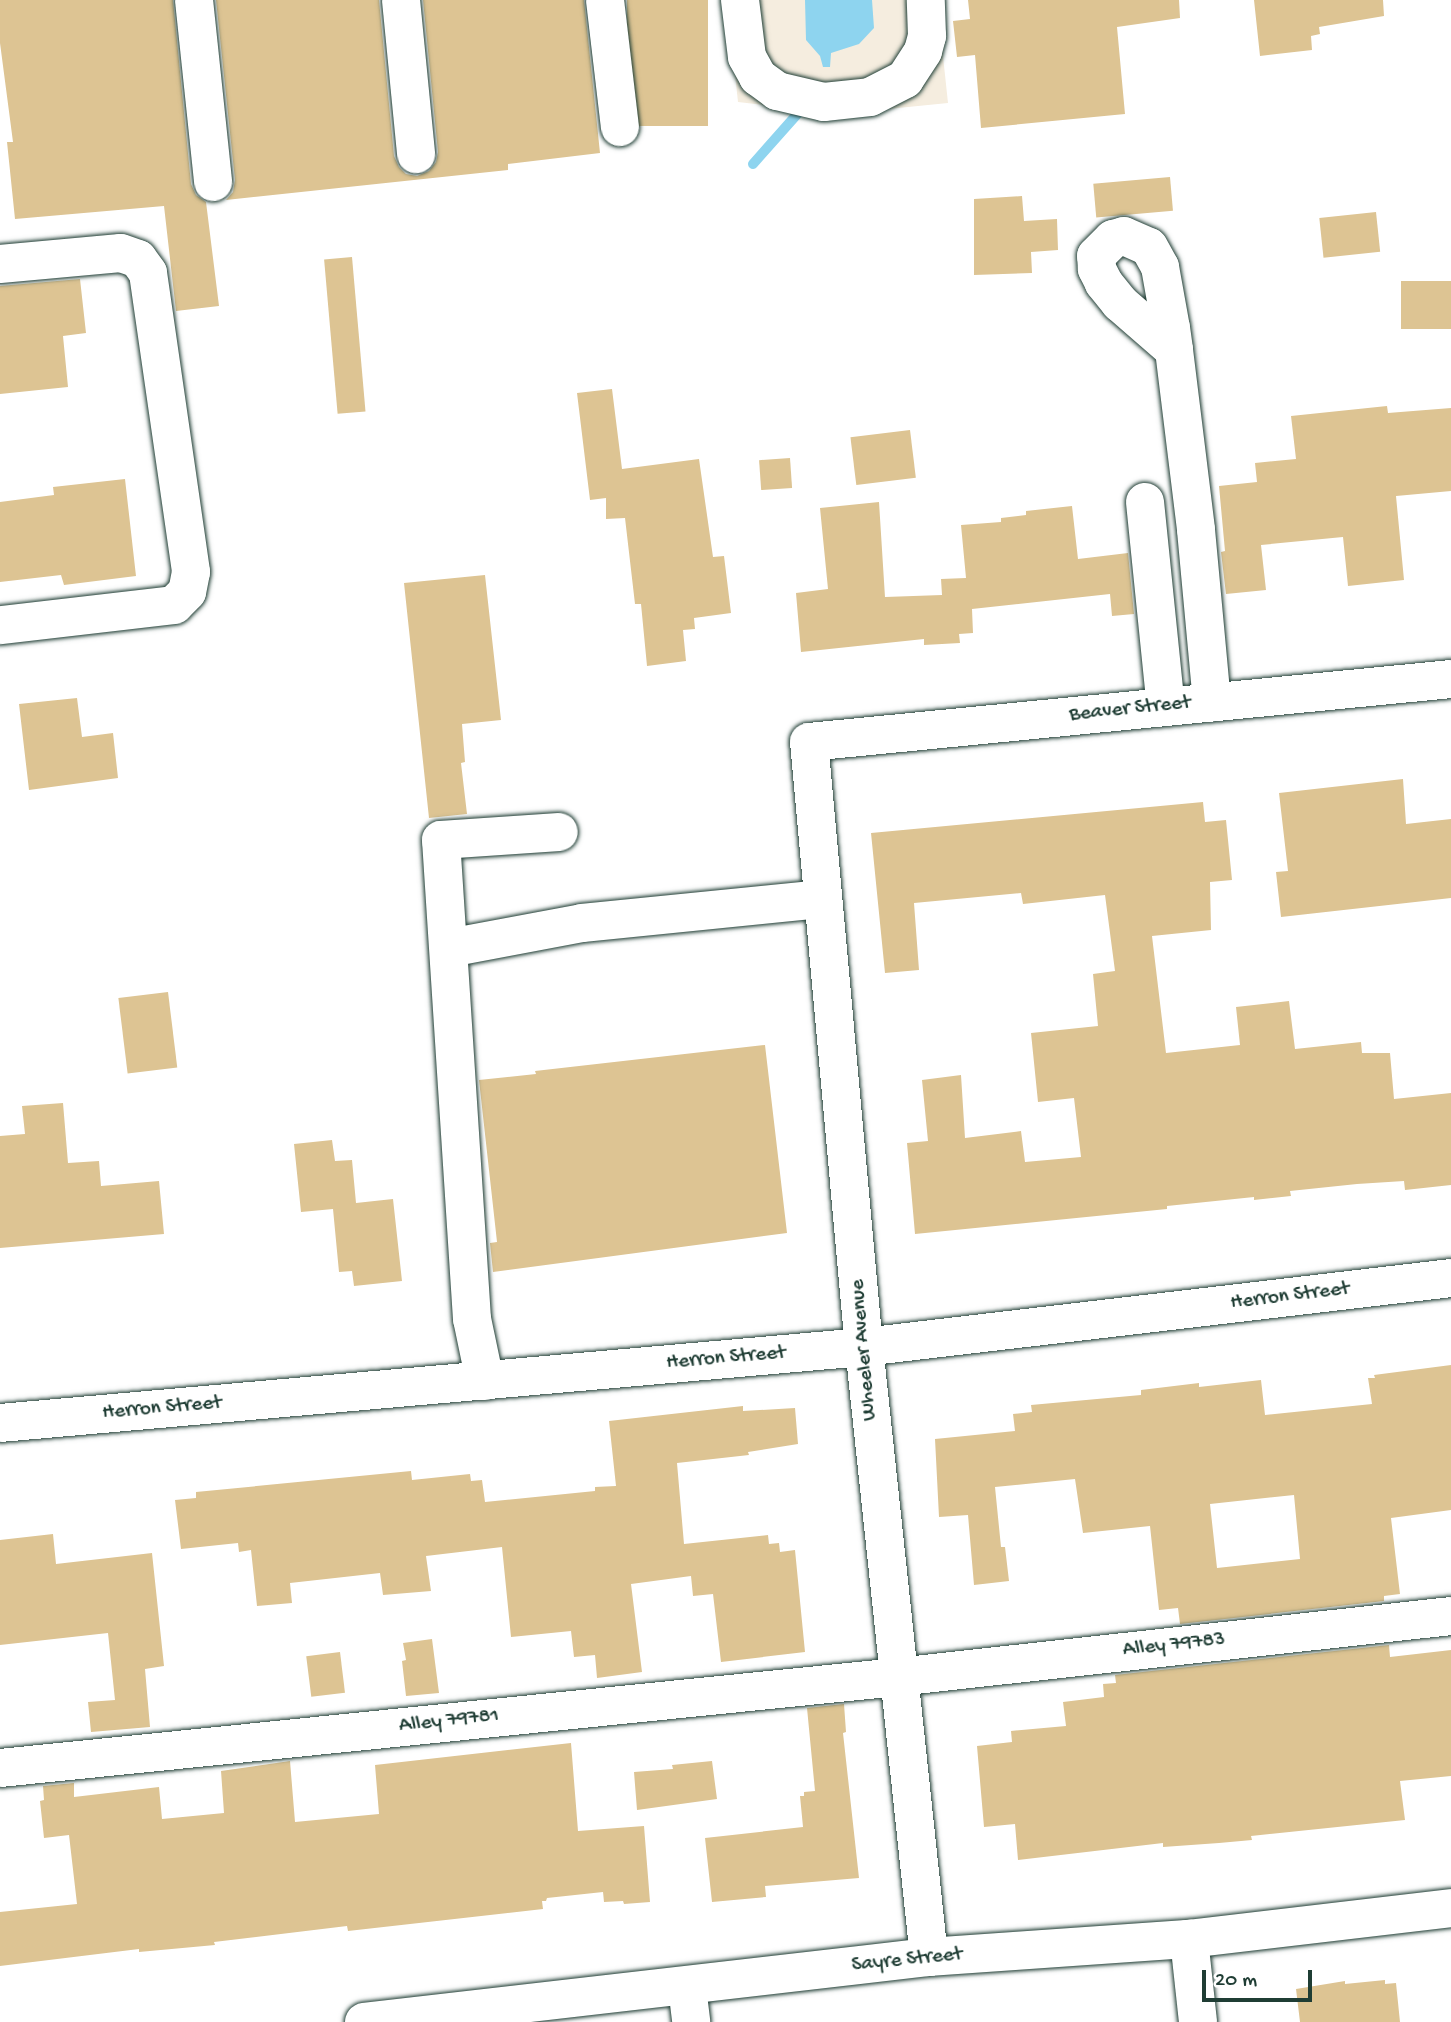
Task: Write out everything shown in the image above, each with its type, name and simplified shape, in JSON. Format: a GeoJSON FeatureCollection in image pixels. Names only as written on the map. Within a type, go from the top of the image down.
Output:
{"type":"FeatureCollection","features":[{"type":"Feature","properties":{"kind":"street"},"geometry":{"type":"LineString","coordinates":[[194,0],[213,182]]}},
{"type":"Feature","properties":{"kind":"street"},"geometry":{"type":"LineString","coordinates":[[401,0],[416,154]]}},
{"type":"Feature","properties":{"kind":"street"},"geometry":{"type":"LineString","coordinates":[[605,0],[620,127]]}},
{"type":"Feature","properties":{"kind":"street"},"geometry":{"type":"LineString","coordinates":[[740,0],[747,57],[758,76],[784,93],[824,102],[870,97],[905,79],[923,51],[927,36],[926,0]]}},
{"type":"Feature","properties":{"kind":"street"},"geometry":{"type":"LineString","coordinates":[[0,264],[121,253],[138,259],[148,273],[191,572],[187,592],[174,605],[0,625]]}},
{"type":"Feature","properties":{"kind":"street"},"geometry":{"type":"LineString","coordinates":[[1174,350],[1196,530],[1212,702]]}},
{"type":"Feature","properties":{"kind":"street"},"geometry":{"type":"LineString","coordinates":[[1145,502],[1166,707]]}},
{"type":"Feature","properties":{"kind":"street","name":"Beaver Street"},"geometry":{"type":"LineString","coordinates":[[809,742],[1451,679]]}},
{"type":"Feature","properties":{"kind":"street","name":"Wheeler Avenue"},"geometry":{"type":"LineString","coordinates":[[809,742],[864,1347],[897,1677],[929,1957]]}},
{"type":"Feature","properties":{"kind":"street"},"geometry":{"type":"LineString","coordinates":[[485,1381],[472,1319],[441,840],[559,832]]}},
{"type":"Feature","properties":{"kind":"street"},"geometry":{"type":"LineString","coordinates":[[449,948],[582,923],[823,899]]}},
{"type":"Feature","properties":{"kind":"street","name":"Herron Street"},"geometry":{"type":"LineString","coordinates":[[0,1423],[864,1347],[1451,1279]]}},
{"type":"Feature","properties":{"kind":"street","name":"Alley 79783"},"geometry":{"type":"LineString","coordinates":[[897,1677],[1451,1616]]}},
{"type":"Feature","properties":{"kind":"street","name":"Alley 79781"},"geometry":{"type":"LineString","coordinates":[[0,1768],[897,1677]]}},
{"type":"Feature","properties":{"kind":"street","name":"Sayre Street"},"geometry":{"type":"LineString","coordinates":[[365,2022],[689,2005],[929,1957],[1189,1938],[1451,1908]]}},
{"type":"Feature","properties":{"kind":"street"},"geometry":{"type":"LineString","coordinates":[[1189,1938],[1198,2022]]}},
{"type":"Feature","properties":{"kind":"shaded area"},"geometry":{"type":"Polygon","coordinates":[[[727,0],[937,0],[948,103],[838,114],[738,102],[727,0]]]}},
{"type":"Feature","properties":{"kind":"water"},"geometry":{"type":"Polygon","coordinates":[[[805,0],[872,0],[874,28],[859,44],[831,53],[830,67],[823,67],[820,56],[806,40],[805,0]]]}},
{"type":"Feature","properties":{"kind":"building"},"geometry":{"type":"Polygon","coordinates":[[[0,0],[173,0],[191,184],[196,195],[206,202],[219,306],[176,311],[164,206],[15,219],[7,142],[13,142],[0,43],[0,0]]]}},
{"type":"Feature","properties":{"kind":"building"},"geometry":{"type":"Polygon","coordinates":[[[216,0],[379,0],[394,156],[406,174],[417,176],[429,171],[436,162],[438,152],[423,0],[584,0],[600,153],[508,164],[508,170],[226,200],[233,192],[235,180],[216,0]]]}},
{"type":"Feature","properties":{"kind":"building"},"geometry":{"type":"Polygon","coordinates":[[[627,0],[708,0],[708,126],[627,126],[627,0]]]}},
{"type":"Feature","properties":{"kind":"building"},"geometry":{"type":"Polygon","coordinates":[[[968,0],[1179,0],[1180,18],[1117,27],[1125,114],[981,128],[975,55],[957,57],[953,21],[970,19],[968,0]]]}},
{"type":"Feature","properties":{"kind":"building"},"geometry":{"type":"Polygon","coordinates":[[[1254,0],[1383,0],[1384,16],[1319,27],[1320,34],[1311,36],[1312,50],[1260,56],[1254,0]]]}},
{"type":"Feature","properties":{"kind":"building"},"geometry":{"type":"Polygon","coordinates":[[[1170,177],[1173,211],[1096,218],[1093,184],[1170,177]]]}},
{"type":"Feature","properties":{"kind":"building"},"geometry":{"type":"Polygon","coordinates":[[[1022,196],[1024,221],[1057,219],[1058,250],[1031,252],[1032,273],[974,275],[974,199],[1022,196]]]}},
{"type":"Feature","properties":{"kind":"building"},"geometry":{"type":"Polygon","coordinates":[[[1376,212],[1380,252],[1323,258],[1319,218],[1376,212]]]}},
{"type":"Feature","properties":{"kind":"building"},"geometry":{"type":"Polygon","coordinates":[[[352,257],[366,411],[338,414],[324,259],[352,257]]]}},
{"type":"Feature","properties":{"kind":"building"},"geometry":{"type":"Polygon","coordinates":[[[80,279],[86,333],[63,336],[68,387],[0,394],[0,286],[80,279]]]}},
{"type":"Feature","properties":{"kind":"building"},"geometry":{"type":"Polygon","coordinates":[[[1401,281],[1451,281],[1451,329],[1401,329],[1401,281]]]}},
{"type":"Feature","properties":{"kind":"building"},"geometry":{"type":"Polygon","coordinates":[[[612,389],[622,469],[699,459],[713,557],[724,556],[731,613],[694,618],[695,629],[683,630],[686,661],[647,666],[641,604],[635,604],[625,518],[606,519],[606,498],[590,500],[577,393],[612,389]]]}},
{"type":"Feature","properties":{"kind":"building"},"geometry":{"type":"Polygon","coordinates":[[[1387,406],[1388,413],[1451,408],[1451,491],[1396,496],[1404,580],[1348,586],[1343,537],[1261,545],[1266,590],[1226,594],[1221,552],[1225,551],[1219,486],[1257,482],[1255,463],[1296,459],[1291,416],[1387,406]]]}},
{"type":"Feature","properties":{"kind":"building"},"geometry":{"type":"Polygon","coordinates":[[[910,430],[916,478],[856,485],[850,437],[910,430]]]}},
{"type":"Feature","properties":{"kind":"building"},"geometry":{"type":"Polygon","coordinates":[[[790,458],[792,488],[761,490],[759,460],[790,458]]]}},
{"type":"Feature","properties":{"kind":"building"},"geometry":{"type":"Polygon","coordinates":[[[125,479],[136,576],[64,585],[61,575],[0,582],[0,502],[54,495],[53,487],[125,479]]]}},
{"type":"Feature","properties":{"kind":"building"},"geometry":{"type":"Polygon","coordinates":[[[879,502],[885,597],[942,595],[941,579],[966,578],[961,525],[1001,522],[1001,518],[1026,515],[1026,511],[1072,506],[1078,559],[1128,553],[1134,614],[1112,616],[1110,594],[972,609],[973,633],[959,634],[960,643],[924,645],[924,639],[801,652],[796,593],[828,589],[820,508],[879,502]]]}},
{"type":"Feature","properties":{"kind":"building"},"geometry":{"type":"Polygon","coordinates":[[[485,575],[501,720],[462,724],[465,762],[461,763],[467,814],[429,818],[404,583],[485,575]]]}},
{"type":"Feature","properties":{"kind":"building"},"geometry":{"type":"Polygon","coordinates":[[[77,698],[82,737],[113,733],[118,778],[29,790],[19,704],[77,698]]]}},
{"type":"Feature","properties":{"kind":"building"},"geometry":{"type":"Polygon","coordinates":[[[1403,779],[1406,824],[1451,819],[1451,898],[1281,917],[1276,872],[1288,871],[1279,793],[1403,779]]]}},
{"type":"Feature","properties":{"kind":"building"},"geometry":{"type":"Polygon","coordinates":[[[1203,802],[1205,822],[1226,820],[1232,880],[1210,882],[1211,930],[1152,936],[1166,1053],[1240,1045],[1236,1007],[1289,1001],[1295,1049],[1361,1042],[1362,1053],[1390,1053],[1394,1099],[1451,1093],[1451,1185],[1405,1190],[1404,1181],[1357,1184],[1290,1191],[1291,1196],[1254,1200],[1254,1197],[1167,1206],[1167,1209],[915,1234],[907,1143],[928,1141],[922,1080],[961,1075],[965,1138],[1021,1131],[1025,1162],[1081,1157],[1074,1098],[1038,1102],[1031,1033],[1098,1026],[1093,974],[1115,971],[1105,895],[1023,904],[1021,893],[914,903],[919,970],[885,973],[871,833],[1203,802]]]}},
{"type":"Feature","properties":{"kind":"building"},"geometry":{"type":"Polygon","coordinates":[[[168,992],[177,1067],[128,1074],[118,998],[168,992]]]}},
{"type":"Feature","properties":{"kind":"building"},"geometry":{"type":"Polygon","coordinates":[[[765,1045],[787,1233],[493,1272],[490,1243],[497,1242],[479,1080],[536,1074],[535,1071],[765,1045]]]}},
{"type":"Feature","properties":{"kind":"building"},"geometry":{"type":"Polygon","coordinates":[[[63,1103],[68,1163],[99,1161],[101,1186],[159,1181],[164,1234],[0,1248],[0,1136],[25,1134],[22,1106],[63,1103]]]}},
{"type":"Feature","properties":{"kind":"building"},"geometry":{"type":"Polygon","coordinates":[[[332,1140],[335,1161],[352,1160],[356,1203],[393,1199],[402,1281],[354,1286],[352,1271],[339,1272],[333,1209],[301,1212],[294,1144],[332,1140]]]}},
{"type":"Feature","properties":{"kind":"building"},"geometry":{"type":"Polygon","coordinates":[[[1451,1365],[1451,1510],[1391,1518],[1400,1594],[1384,1596],[1384,1601],[1180,1624],[1178,1608],[1159,1610],[1150,1526],[1083,1533],[1075,1479],[995,1487],[1001,1547],[1005,1547],[1009,1581],[974,1585],[968,1515],[939,1517],[935,1439],[1015,1431],[1013,1414],[1032,1412],[1031,1405],[1141,1395],[1141,1390],[1199,1383],[1199,1387],[1261,1380],[1265,1415],[1372,1404],[1368,1378],[1375,1378],[1374,1375],[1451,1365]],[[1294,1495],[1210,1504],[1217,1568],[1300,1559],[1294,1495]]]}},
{"type":"Feature","properties":{"kind":"building"},"geometry":{"type":"Polygon","coordinates":[[[743,1406],[743,1411],[795,1408],[798,1444],[748,1452],[749,1455],[677,1463],[684,1544],[768,1535],[769,1544],[779,1543],[780,1552],[795,1550],[805,1652],[721,1662],[713,1594],[693,1596],[691,1576],[631,1584],[642,1672],[597,1678],[595,1655],[574,1657],[571,1631],[511,1637],[502,1547],[426,1556],[431,1591],[383,1595],[380,1573],[290,1583],[292,1603],[257,1606],[251,1550],[239,1552],[238,1543],[181,1549],[175,1500],[196,1498],[196,1492],[411,1471],[412,1480],[470,1474],[471,1481],[482,1480],[485,1502],[595,1491],[595,1487],[616,1486],[609,1421],[743,1406]]]}},
{"type":"Feature","properties":{"kind":"building"},"geometry":{"type":"Polygon","coordinates":[[[53,1534],[56,1564],[152,1553],[164,1666],[145,1669],[150,1727],[91,1732],[88,1702],[115,1700],[108,1633],[0,1645],[0,1540],[53,1534]]]}},
{"type":"Feature","properties":{"kind":"building"},"geometry":{"type":"Polygon","coordinates":[[[432,1639],[439,1693],[406,1696],[403,1643],[432,1639]]]}},
{"type":"Feature","properties":{"kind":"building"},"geometry":{"type":"Polygon","coordinates":[[[1389,1645],[1390,1657],[1451,1650],[1451,1776],[1400,1781],[1405,1820],[1251,1836],[1252,1840],[1163,1847],[1163,1843],[1018,1860],[1015,1824],[984,1827],[977,1746],[1012,1742],[1011,1731],[1066,1726],[1063,1702],[1104,1697],[1103,1684],[1116,1683],[1115,1675],[1389,1645]]]}},
{"type":"Feature","properties":{"kind":"building"},"geometry":{"type":"Polygon","coordinates":[[[340,1652],[345,1693],[311,1697],[306,1656],[340,1652]]]}},
{"type":"Feature","properties":{"kind":"building"},"geometry":{"type":"Polygon","coordinates":[[[844,1704],[846,1732],[843,1733],[859,1878],[765,1886],[766,1897],[712,1902],[705,1838],[803,1827],[800,1796],[804,1796],[804,1792],[815,1791],[807,1708],[844,1704]]]}},
{"type":"Feature","properties":{"kind":"building"},"geometry":{"type":"Polygon","coordinates":[[[571,1743],[578,1831],[644,1826],[650,1902],[604,1902],[603,1892],[547,1898],[542,1901],[543,1909],[348,1931],[347,1926],[214,1942],[215,1945],[139,1952],[139,1949],[0,1966],[0,1912],[77,1904],[69,1835],[44,1838],[40,1801],[44,1800],[43,1786],[74,1783],[74,1797],[159,1787],[162,1819],[224,1813],[221,1771],[290,1761],[295,1822],[379,1814],[375,1765],[571,1743]]]}},
{"type":"Feature","properties":{"kind":"building"},"geometry":{"type":"Polygon","coordinates":[[[712,1761],[717,1799],[637,1810],[634,1772],[673,1769],[672,1765],[712,1761]]]}},
{"type":"Feature","properties":{"kind":"building"},"geometry":{"type":"Polygon","coordinates":[[[1385,1980],[1385,1984],[1396,1983],[1400,2022],[1300,2022],[1296,1989],[1345,1981],[1345,1984],[1385,1980]]]}},
{"type":"Feature","properties":{"kind":"waterway"},"geometry":{"type":"LineString","coordinates":[[753,164],[799,112]]}}]}
